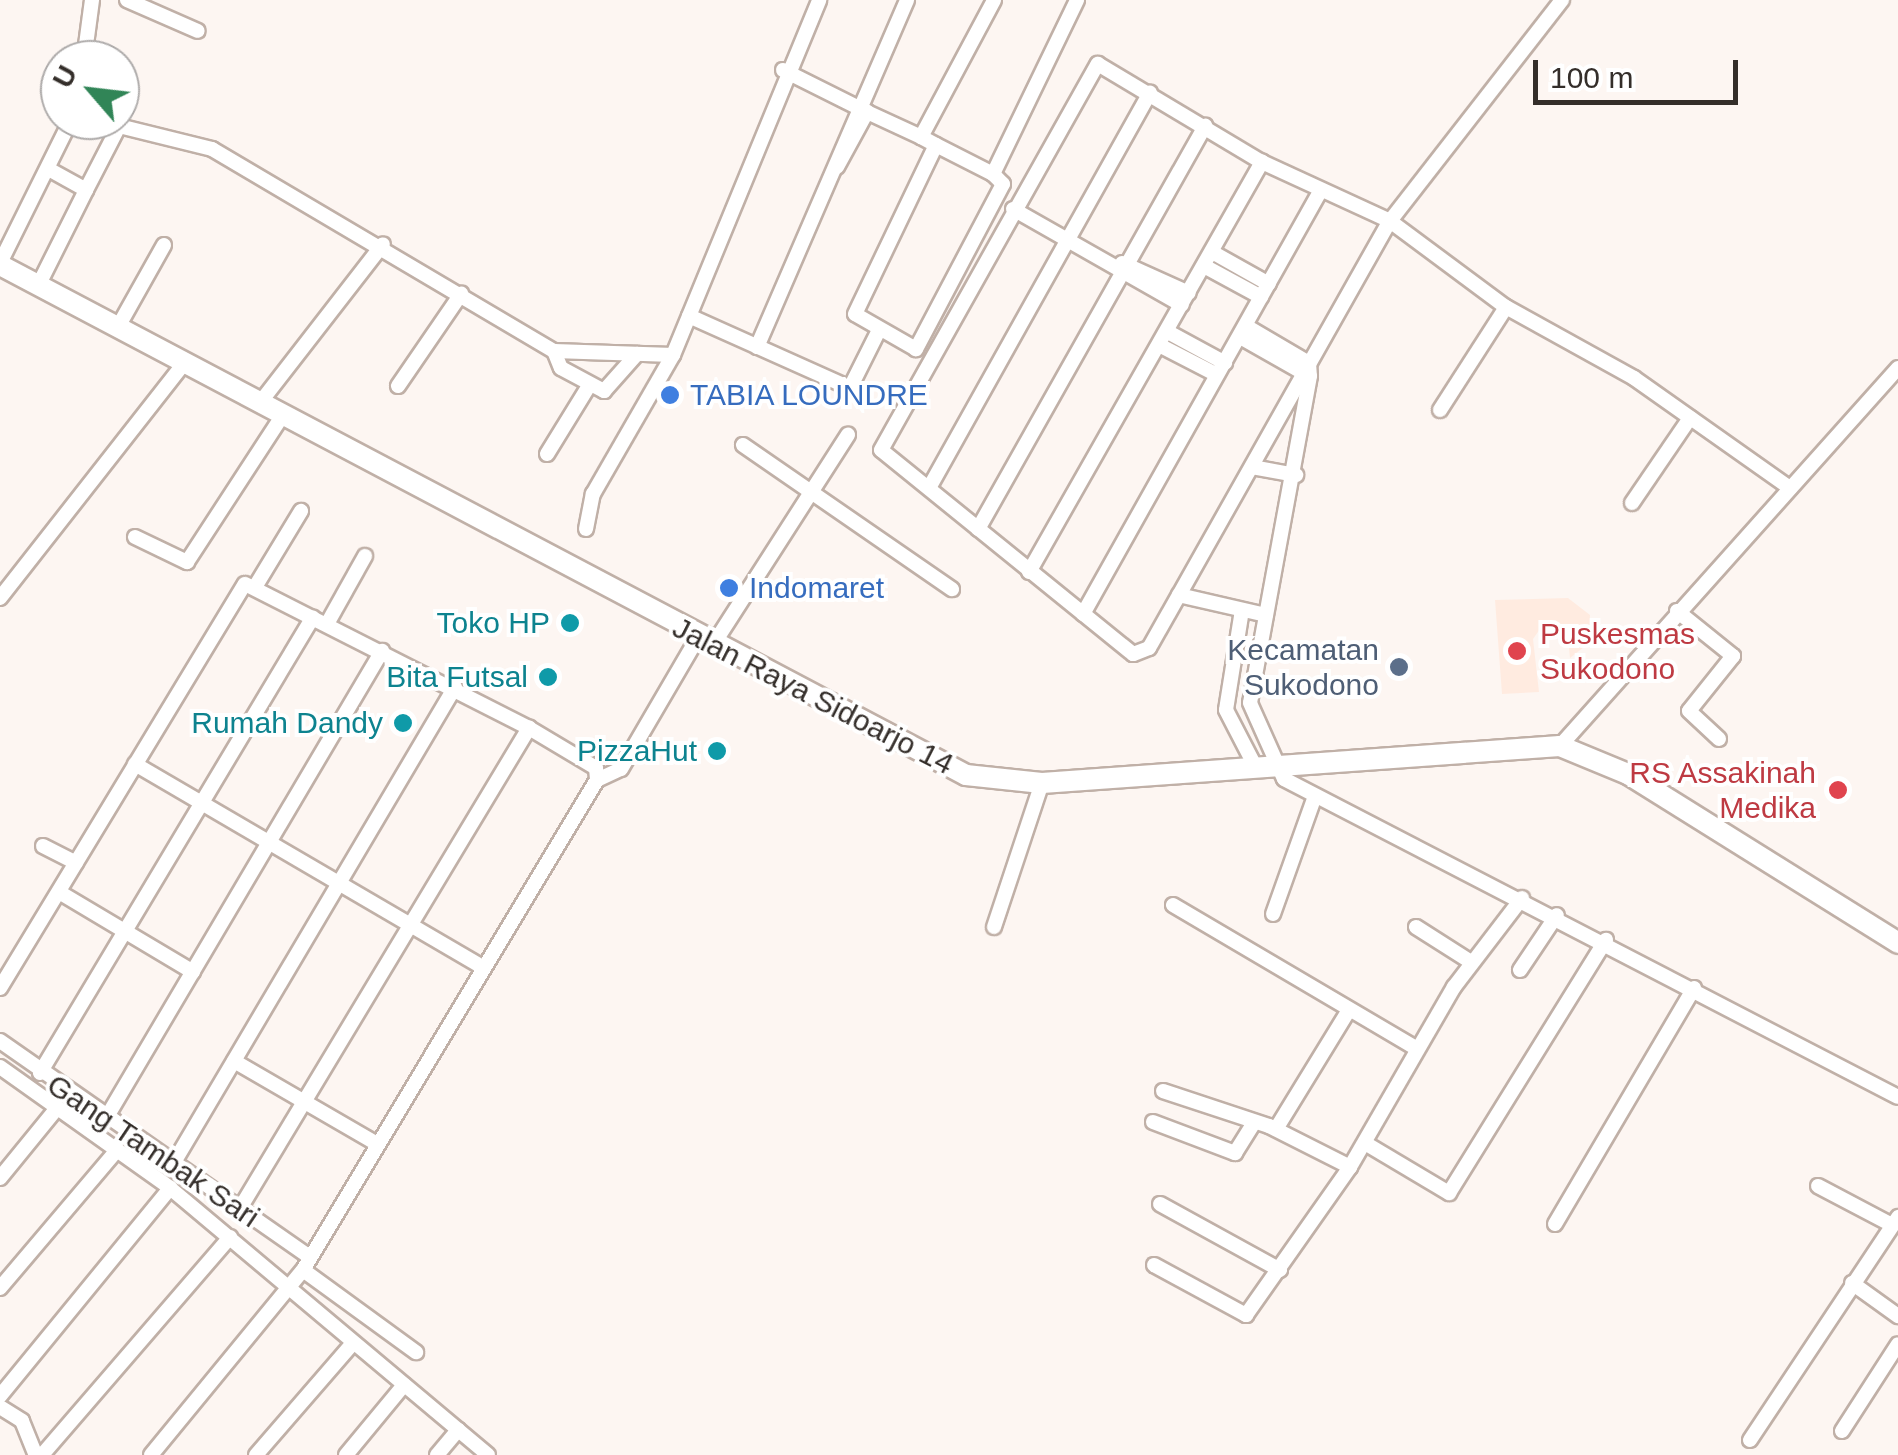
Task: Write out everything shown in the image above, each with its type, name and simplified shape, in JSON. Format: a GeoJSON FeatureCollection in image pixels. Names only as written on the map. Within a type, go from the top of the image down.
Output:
{"type":"FeatureCollection","features":[{"type":"Feature","properties":{"kind":"main road","name":"Jalan Raya Sidoarjo 14"},"geometry":{"type":"LineString","coordinates":[[0,264],[940,765],[987,782],[1042,783],[1560,746],[1628,774],[1898,943]]}},
{"type":"Feature","properties":{"kind":"street"},"geometry":{"type":"LineString","coordinates":[[87,40],[92,0]]}},
{"type":"Feature","properties":{"kind":"street"},"geometry":{"type":"LineString","coordinates":[[127,0],[198,31]]}},
{"type":"Feature","properties":{"kind":"street"},"geometry":{"type":"LineString","coordinates":[[586,529],[593,494],[672,355],[783,70],[819,0]]}},
{"type":"Feature","properties":{"kind":"street"},"geometry":{"type":"LineString","coordinates":[[758,347],[816,201],[906,0]]}},
{"type":"Feature","properties":{"kind":"street"},"geometry":{"type":"LineString","coordinates":[[921,137],[994,0]]}},
{"type":"Feature","properties":{"kind":"street"},"geometry":{"type":"LineString","coordinates":[[993,174],[1077,0]]}},
{"type":"Feature","properties":{"kind":"street"},"geometry":{"type":"LineString","coordinates":[[1562,0],[1390,221],[1179,595],[1138,654],[1029,572],[881,446],[1093,67],[1150,92],[1262,162],[1390,221],[1506,308],[1690,418],[1790,488]]}},
{"type":"Feature","properties":{"kind":"street"},"geometry":{"type":"LineString","coordinates":[[783,70],[921,137],[993,174],[1001,192],[921,345],[878,332],[855,314],[936,145]]}},
{"type":"Feature","properties":{"kind":"street"},"geometry":{"type":"LineString","coordinates":[[928,488],[1150,92]]}},
{"type":"Feature","properties":{"kind":"street"},"geometry":{"type":"LineString","coordinates":[[39,284],[122,126],[226,154],[383,244],[554,351],[672,355]]}},
{"type":"Feature","properties":{"kind":"street"},"geometry":{"type":"LineString","coordinates":[[978,529],[1205,126]]}},
{"type":"Feature","properties":{"kind":"street"},"geometry":{"type":"LineString","coordinates":[[0,264],[52,171],[64,140]]}},
{"type":"Feature","properties":{"kind":"street"},"geometry":{"type":"LineString","coordinates":[[1029,572],[1262,162]]}},
{"type":"Feature","properties":{"kind":"street"},"geometry":{"type":"LineString","coordinates":[[52,171],[86,190]]}},
{"type":"Feature","properties":{"kind":"street"},"geometry":{"type":"LineString","coordinates":[[1082,614],[1320,192]]}},
{"type":"Feature","properties":{"kind":"street"},"geometry":{"type":"LineString","coordinates":[[1013,210],[1185,299]]}},
{"type":"Feature","properties":{"kind":"street"},"geometry":{"type":"LineString","coordinates":[[260,404],[383,244]]}},
{"type":"Feature","properties":{"kind":"street"},"geometry":{"type":"LineString","coordinates":[[118,327],[164,245]]}},
{"type":"Feature","properties":{"kind":"street"},"geometry":{"type":"LineString","coordinates":[[1208,259],[1265,291]]}},
{"type":"Feature","properties":{"kind":"street"},"geometry":{"type":"LineString","coordinates":[[398,386],[460,294]]}},
{"type":"Feature","properties":{"kind":"street"},"geometry":{"type":"LineString","coordinates":[[1440,410],[1506,308]]}},
{"type":"Feature","properties":{"kind":"street"},"geometry":{"type":"LineString","coordinates":[[689,316],[850,388],[878,332]]}},
{"type":"Feature","properties":{"kind":"street"},"geometry":{"type":"LineString","coordinates":[[1243,331],[1308,371]]}},
{"type":"Feature","properties":{"kind":"street"},"geometry":{"type":"LineString","coordinates":[[1164,338],[1221,369]]}},
{"type":"Feature","properties":{"kind":"street"},"geometry":{"type":"LineString","coordinates":[[554,351],[560,368],[606,392],[637,354]]}},
{"type":"Feature","properties":{"kind":"street"},"geometry":{"type":"LineString","coordinates":[[0,598],[184,363]]}},
{"type":"Feature","properties":{"kind":"street"},"geometry":{"type":"LineString","coordinates":[[1560,746],[1898,368]]}},
{"type":"Feature","properties":{"kind":"street"},"geometry":{"type":"LineString","coordinates":[[1265,766],[1250,702],[1258,643],[1296,476],[1308,371]]}},
{"type":"Feature","properties":{"kind":"street"},"geometry":{"type":"LineString","coordinates":[[547,454],[590,384]]}},
{"type":"Feature","properties":{"kind":"street"},"geometry":{"type":"LineString","coordinates":[[135,536],[187,562],[282,416]]}},
{"type":"Feature","properties":{"kind":"street"},"geometry":{"type":"LineString","coordinates":[[1632,502],[1690,418]]}},
{"type":"Feature","properties":{"kind":"street"},"geometry":{"type":"LineString","coordinates":[[151,1455],[289,1289],[597,780],[621,769],[848,435]]}},
{"type":"Feature","properties":{"kind":"street"},"geometry":{"type":"LineString","coordinates":[[743,445],[952,589]]}},
{"type":"Feature","properties":{"kind":"street"},"geometry":{"type":"LineString","coordinates":[[1252,467],[1296,476]]}},
{"type":"Feature","properties":{"kind":"street"},"geometry":{"type":"LineString","coordinates":[[255,587],[301,511]]}},
{"type":"Feature","properties":{"kind":"street"},"geometry":{"type":"LineString","coordinates":[[40,1072],[204,803],[365,556]]}},
{"type":"Feature","properties":{"kind":"street"},"geometry":{"type":"LineString","coordinates":[[0,988],[242,586],[255,587],[455,687],[596,768],[597,780]]}},
{"type":"Feature","properties":{"kind":"street"},"geometry":{"type":"LineString","coordinates":[[1179,595],[1266,615]]}},
{"type":"Feature","properties":{"kind":"street"},"geometry":{"type":"LineString","coordinates":[[1242,610],[1226,710],[1265,766],[1315,796],[1606,940],[1898,1097]]}},
{"type":"Feature","properties":{"kind":"street"},"geometry":{"type":"LineString","coordinates":[[1677,611],[1733,656],[1689,712],[1719,739]]}},
{"type":"Feature","properties":{"kind":"street"},"geometry":{"type":"LineString","coordinates":[[1237,637],[1258,643]]}},
{"type":"Feature","properties":{"kind":"street"},"geometry":{"type":"LineString","coordinates":[[105,1120],[382,651]]}},
{"type":"Feature","properties":{"kind":"street"},"geometry":{"type":"LineString","coordinates":[[172,1164],[455,687]]}},
{"type":"Feature","properties":{"kind":"street"},"geometry":{"type":"LineString","coordinates":[[1226,710],[1250,702]]}},
{"type":"Feature","properties":{"kind":"street"},"geometry":{"type":"LineString","coordinates":[[240,1210],[529,728]]}},
{"type":"Feature","properties":{"kind":"street"},"geometry":{"type":"LineString","coordinates":[[135,764],[481,966]]}},
{"type":"Feature","properties":{"kind":"street"},"geometry":{"type":"LineString","coordinates":[[994,928],[1042,783]]}},
{"type":"Feature","properties":{"kind":"street"},"geometry":{"type":"LineString","coordinates":[[1273,914],[1315,796]]}},
{"type":"Feature","properties":{"kind":"street"},"geometry":{"type":"LineString","coordinates":[[43,846],[76,863]]}},
{"type":"Feature","properties":{"kind":"street"},"geometry":{"type":"LineString","coordinates":[[59,892],[193,972]]}},
{"type":"Feature","properties":{"kind":"street"},"geometry":{"type":"LineString","coordinates":[[1154,1265],[1242,1316],[1280,1270],[1350,1167],[1471,962],[1522,898]]}},
{"type":"Feature","properties":{"kind":"street"},"geometry":{"type":"LineString","coordinates":[[1173,905],[1417,1048]]}},
{"type":"Feature","properties":{"kind":"street"},"geometry":{"type":"LineString","coordinates":[[1520,970],[1558,916]]}},
{"type":"Feature","properties":{"kind":"street"},"geometry":{"type":"LineString","coordinates":[[1416,927],[1471,962]]}},
{"type":"Feature","properties":{"kind":"street"},"geometry":{"type":"LineString","coordinates":[[1365,1143],[1448,1193],[1606,940]]}},
{"type":"Feature","properties":{"kind":"street"},"geometry":{"type":"LineString","coordinates":[[1556,1224],[1694,988]]}},
{"type":"Feature","properties":{"kind":"street"},"geometry":{"type":"LineString","coordinates":[[1276,1130],[1349,1010]]}},
{"type":"Feature","properties":{"kind":"street","name":"Gang Tambak Sari"},"geometry":{"type":"LineString","coordinates":[[0,1041],[105,1120],[240,1210],[416,1352]]}},
{"type":"Feature","properties":{"kind":"street"},"geometry":{"type":"LineString","coordinates":[[234,1062],[377,1144]]}},
{"type":"Feature","properties":{"kind":"street"},"geometry":{"type":"LineString","coordinates":[[0,1067],[170,1188],[488,1455]]}},
{"type":"Feature","properties":{"kind":"street"},"geometry":{"type":"LineString","coordinates":[[1163,1091],[1276,1130],[1350,1167]]}},
{"type":"Feature","properties":{"kind":"street"},"geometry":{"type":"LineString","coordinates":[[0,1178],[58,1108]]}},
{"type":"Feature","properties":{"kind":"street"},"geometry":{"type":"LineString","coordinates":[[1153,1122],[1235,1152],[1254,1122]]}},
{"type":"Feature","properties":{"kind":"street"},"geometry":{"type":"LineString","coordinates":[[0,1288],[118,1150]]}},
{"type":"Feature","properties":{"kind":"street"},"geometry":{"type":"LineString","coordinates":[[1750,1440],[1895,1221],[1818,1186]]}},
{"type":"Feature","properties":{"kind":"street"},"geometry":{"type":"LineString","coordinates":[[0,1396],[170,1188]]}},
{"type":"Feature","properties":{"kind":"street"},"geometry":{"type":"LineString","coordinates":[[1160,1204],[1280,1270]]}},
{"type":"Feature","properties":{"kind":"street"},"geometry":{"type":"LineString","coordinates":[[0,1407],[22,1421],[39,1455],[230,1238]]}},
{"type":"Feature","properties":{"kind":"street"},"geometry":{"type":"LineString","coordinates":[[1852,1283],[1898,1316]]}},
{"type":"Feature","properties":{"kind":"street"},"geometry":{"type":"LineString","coordinates":[[256,1455],[353,1342]]}},
{"type":"Feature","properties":{"kind":"street"},"geometry":{"type":"LineString","coordinates":[[1842,1431],[1898,1344]]}},
{"type":"Feature","properties":{"kind":"street"},"geometry":{"type":"LineString","coordinates":[[346,1455],[404,1385]]}},
{"type":"Feature","properties":{"kind":"street"},"geometry":{"type":"LineString","coordinates":[[437,1455],[458,1430]]}},
{"type":"Feature","properties":{"kind":"shaded area","name":"Puskesmas Sukodono"},"geometry":{"type":"Polygon","coordinates":[[[1568,598],[1590,615],[1589,643],[1570,658],[1567,628],[1540,629],[1533,639],[1539,692],[1502,694],[1495,600],[1568,598]]]}},
{"type":"Feature","properties":{"kind":"place","name":"TABIA LOUNDRE"},"geometry":{"type":"Point","coordinates":[670,395]}},
{"type":"Feature","properties":{"kind":"place","name":"Indomaret"},"geometry":{"type":"Point","coordinates":[729,588]}},
{"type":"Feature","properties":{"kind":"place","name":"Toko HP"},"geometry":{"type":"Point","coordinates":[570,623]}},
{"type":"Feature","properties":{"kind":"place","name":"Puskesmas Sukodono"},"geometry":{"type":"Point","coordinates":[1517,651]}},
{"type":"Feature","properties":{"kind":"place","name":"Kecamatan Sukodono"},"geometry":{"type":"Point","coordinates":[1399,667]}},
{"type":"Feature","properties":{"kind":"place","name":"Bita Futsal"},"geometry":{"type":"Point","coordinates":[548,677]}},
{"type":"Feature","properties":{"kind":"place","name":"Rumah Dandy"},"geometry":{"type":"Point","coordinates":[403,723]}},
{"type":"Feature","properties":{"kind":"place","name":"PizzaHut"},"geometry":{"type":"Point","coordinates":[717,751]}},
{"type":"Feature","properties":{"kind":"place","name":"RS Assakinah Medika"},"geometry":{"type":"Point","coordinates":[1838,790]}}]}
